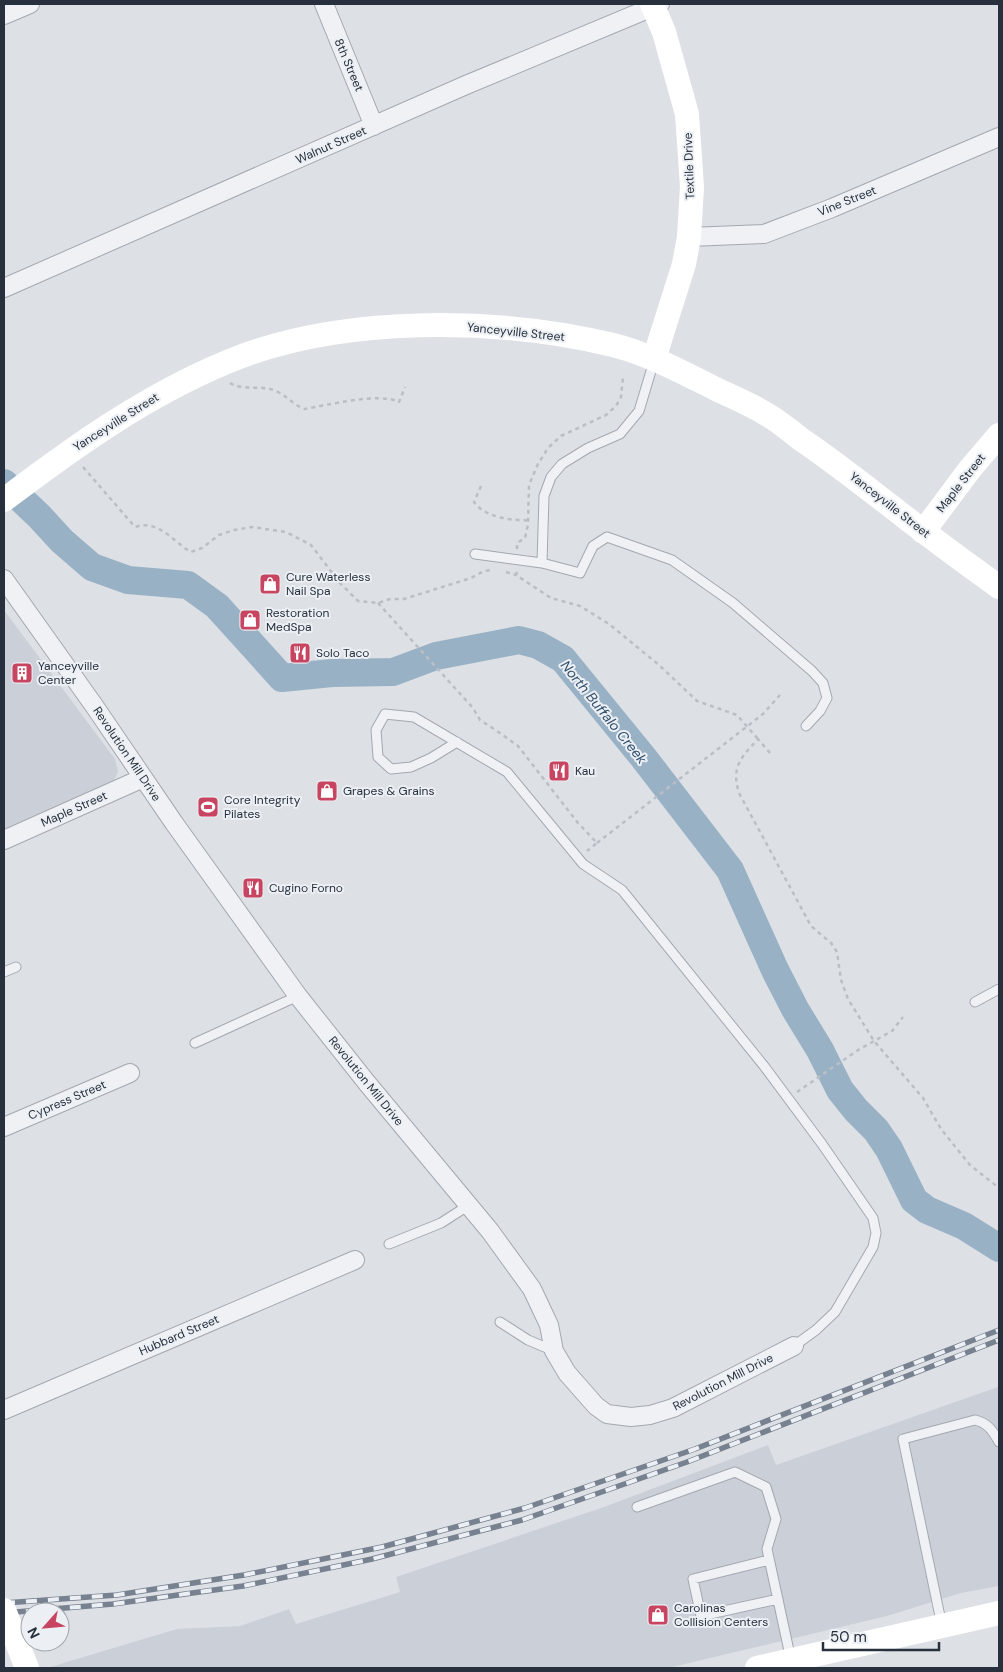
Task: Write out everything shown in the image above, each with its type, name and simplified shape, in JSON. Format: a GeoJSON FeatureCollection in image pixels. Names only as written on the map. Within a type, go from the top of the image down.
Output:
{"type":"FeatureCollection","features":[{"type":"Feature","properties":{"kind":"main road","name":"Textile Drive"},"geometry":{"type":"LineString","coordinates":[[654,359],[684,264],[692,187],[687,114],[655,5]]}},
{"type":"Feature","properties":{"kind":"main road","name":"Yanceyville Street"},"geometry":{"type":"LineString","coordinates":[[4,500],[102,428],[191,378],[229,361],[266,348],[346,331],[393,326],[486,328],[553,334],[614,346],[654,359],[766,414],[840,466],[923,532],[999,588]]}},
{"type":"Feature","properties":{"kind":"main road","name":"Maple Street"},"geometry":{"type":"LineString","coordinates":[[923,532],[970,469],[999,436]]}},
{"type":"Feature","properties":{"kind":"main road"},"geometry":{"type":"LineString","coordinates":[[4,1610],[27,1668]]}},
{"type":"Feature","properties":{"kind":"main road"},"geometry":{"type":"LineString","coordinates":[[757,1668],[799,1662],[999,1613]]}},
{"type":"Feature","properties":{"kind":"street"},"geometry":{"type":"LineString","coordinates":[[4,15],[30,4]]}},
{"type":"Feature","properties":{"kind":"street","name":"8th Street"},"geometry":{"type":"LineString","coordinates":[[324,4],[374,126]]}},
{"type":"Feature","properties":{"kind":"street","name":"Walnut Street"},"geometry":{"type":"LineString","coordinates":[[4,288],[655,5]]}},
{"type":"Feature","properties":{"kind":"street","name":"Vine Street"},"geometry":{"type":"LineString","coordinates":[[688,237],[764,234],[832,208],[999,137]]}},
{"type":"Feature","properties":{"kind":"street","name":"Revolution Mill Drive"},"geometry":{"type":"LineString","coordinates":[[4,579],[174,823],[298,996],[367,1083],[490,1231],[532,1289],[549,1325],[554,1351],[567,1373],[596,1406],[608,1414],[630,1417],[650,1415],[673,1408],[794,1346]]}},
{"type":"Feature","properties":{"kind":"street","name":"Maple Street"},"geometry":{"type":"LineString","coordinates":[[4,840],[144,778]]}},
{"type":"Feature","properties":{"kind":"street","name":"Cypress Street"},"geometry":{"type":"LineString","coordinates":[[4,1127],[130,1073]]}},
{"type":"Feature","properties":{"kind":"street","name":"Hubbard Street"},"geometry":{"type":"LineString","coordinates":[[4,1410],[354,1260]]}},
{"type":"Feature","properties":{"kind":"lane"},"geometry":{"type":"LineString","coordinates":[[542,563],[544,496],[551,477],[562,464],[588,448],[620,434],[640,411],[654,359]]}},
{"type":"Feature","properties":{"kind":"lane"},"geometry":{"type":"LineString","coordinates":[[475,554],[542,563],[580,573],[594,546],[607,537],[672,560],[733,603],[812,671],[823,683],[827,698],[820,711],[806,726]]}},
{"type":"Feature","properties":{"kind":"lane"},"geometry":{"type":"LineString","coordinates":[[457,742],[431,758],[411,767],[391,770],[378,758],[376,730],[385,714],[414,717],[457,742],[507,772],[583,864],[622,890],[764,1066],[822,1144],[873,1218],[876,1233],[873,1248],[835,1312],[816,1330],[794,1346]]}},
{"type":"Feature","properties":{"kind":"lane"},"geometry":{"type":"LineString","coordinates":[[4,972],[16,967]]}},
{"type":"Feature","properties":{"kind":"lane"},"geometry":{"type":"LineString","coordinates":[[975,1002],[999,989]]}},
{"type":"Feature","properties":{"kind":"lane"},"geometry":{"type":"LineString","coordinates":[[195,1043],[298,996]]}},
{"type":"Feature","properties":{"kind":"lane"},"geometry":{"type":"LineString","coordinates":[[389,1244],[441,1223],[469,1205]]}},
{"type":"Feature","properties":{"kind":"lane"},"geometry":{"type":"LineString","coordinates":[[500,1322],[528,1340],[554,1351]]}},
{"type":"Feature","properties":{"kind":"lane"},"geometry":{"type":"LineString","coordinates":[[942,1626],[903,1439],[975,1420],[984,1422],[999,1442]]}},
{"type":"Feature","properties":{"kind":"lane"},"geometry":{"type":"LineString","coordinates":[[637,1508],[735,1472],[766,1487],[776,1519],[767,1549],[769,1560],[778,1599],[799,1662]]}},
{"type":"Feature","properties":{"kind":"lane"},"geometry":{"type":"LineString","coordinates":[[769,1560],[693,1579],[701,1616],[778,1599]]}},
{"type":"Feature","properties":{"kind":"path"},"geometry":{"type":"LineString","coordinates":[[229,382],[237,386],[271,389],[286,395],[305,409],[342,402],[376,399],[392,399],[399,402],[404,387]]}},
{"type":"Feature","properties":{"kind":"path"},"geometry":{"type":"LineString","coordinates":[[84,467],[135,527],[141,525],[168,533],[181,546],[191,552],[202,548],[219,535],[234,530],[252,527],[286,532],[311,545],[340,583],[358,601],[378,603],[404,599],[471,578],[490,569],[516,575],[551,598],[580,606],[609,624],[659,665],[697,701],[737,715],[770,753]]}},
{"type":"Feature","properties":{"kind":"path"},"geometry":{"type":"LineString","coordinates":[[481,486],[474,502],[478,508],[516,520],[528,520]]}},
{"type":"Feature","properties":{"kind":"path"},"geometry":{"type":"LineString","coordinates":[[516,575],[518,560]]}},
{"type":"Feature","properties":{"kind":"path"},"geometry":{"type":"LineString","coordinates":[[378,603],[464,697],[480,720],[518,746],[578,823],[597,843]]}},
{"type":"Feature","properties":{"kind":"path"},"geometry":{"type":"LineString","coordinates":[[578,858],[763,714],[780,695]]}},
{"type":"Feature","properties":{"kind":"path"},"geometry":{"type":"LineString","coordinates":[[758,739],[736,767],[735,779],[739,793],[812,926],[831,943],[837,952],[841,980],[848,999],[874,1041],[923,1098],[942,1129],[970,1165],[999,1188]]}},
{"type":"Feature","properties":{"kind":"path"},"geometry":{"type":"LineString","coordinates":[[807,1085],[858,1050],[892,1032],[903,1017]]}},
{"type":"Feature","properties":{"kind":"shaded area"},"geometry":{"type":"Polygon","coordinates":[[[4,610],[115,759],[118,771],[114,781],[4,829],[4,610]]]}},
{"type":"Feature","properties":{"kind":"shaded area"},"geometry":{"type":"Polygon","coordinates":[[[998,1387],[999,1586],[961,1593],[887,1616],[668,1668],[50,1667],[177,1629],[240,1626],[289,1609],[296,1624],[400,1592],[396,1577],[604,1507],[768,1445],[776,1465],[998,1387]]]}},
{"type":"Feature","properties":{"kind":"waterway","name":"North Buffalo Creek"},"geometry":{"type":"LineString","coordinates":[[4,483],[62,541],[92,567],[128,580],[188,585],[217,606],[282,678],[332,673],[393,672],[436,656],[519,640],[538,645],[563,659],[643,757],[730,870],[775,970],[840,1090],[876,1130],[889,1149],[914,1200],[927,1210],[964,1226],[999,1248]]}},
{"type":"Feature","properties":{"kind":"railway"},"geometry":{"type":"LineString","coordinates":[[4,1603],[117,1595],[244,1575],[382,1547],[525,1508],[695,1449],[999,1330]]}},
{"type":"Feature","properties":{"kind":"railway"},"geometry":{"type":"LineString","coordinates":[[4,1613],[113,1604],[243,1586],[372,1559],[522,1520],[687,1462],[999,1340]]}},
{"type":"Feature","properties":{"kind":"place","name":"Cure Waterless Nail Spa"},"geometry":{"type":"Point","coordinates":[270,584]}},
{"type":"Feature","properties":{"kind":"place","name":"Restoration MedSpa"},"geometry":{"type":"Point","coordinates":[250,620]}},
{"type":"Feature","properties":{"kind":"place","name":"Solo Taco"},"geometry":{"type":"Point","coordinates":[300,653]}},
{"type":"Feature","properties":{"kind":"place","name":"Yanceyville Center"},"geometry":{"type":"Point","coordinates":[22,673]}},
{"type":"Feature","properties":{"kind":"place","name":"Kau"},"geometry":{"type":"Point","coordinates":[559,771]}},
{"type":"Feature","properties":{"kind":"place","name":"Grapes & Grains"},"geometry":{"type":"Point","coordinates":[327,791]}},
{"type":"Feature","properties":{"kind":"place","name":"Core Integrity Pilates"},"geometry":{"type":"Point","coordinates":[208,807]}},
{"type":"Feature","properties":{"kind":"place","name":"Cugino Forno"},"geometry":{"type":"Point","coordinates":[253,888]}},
{"type":"Feature","properties":{"kind":"place","name":"Carolinas Collision Centers"},"geometry":{"type":"Point","coordinates":[658,1615]}}]}
